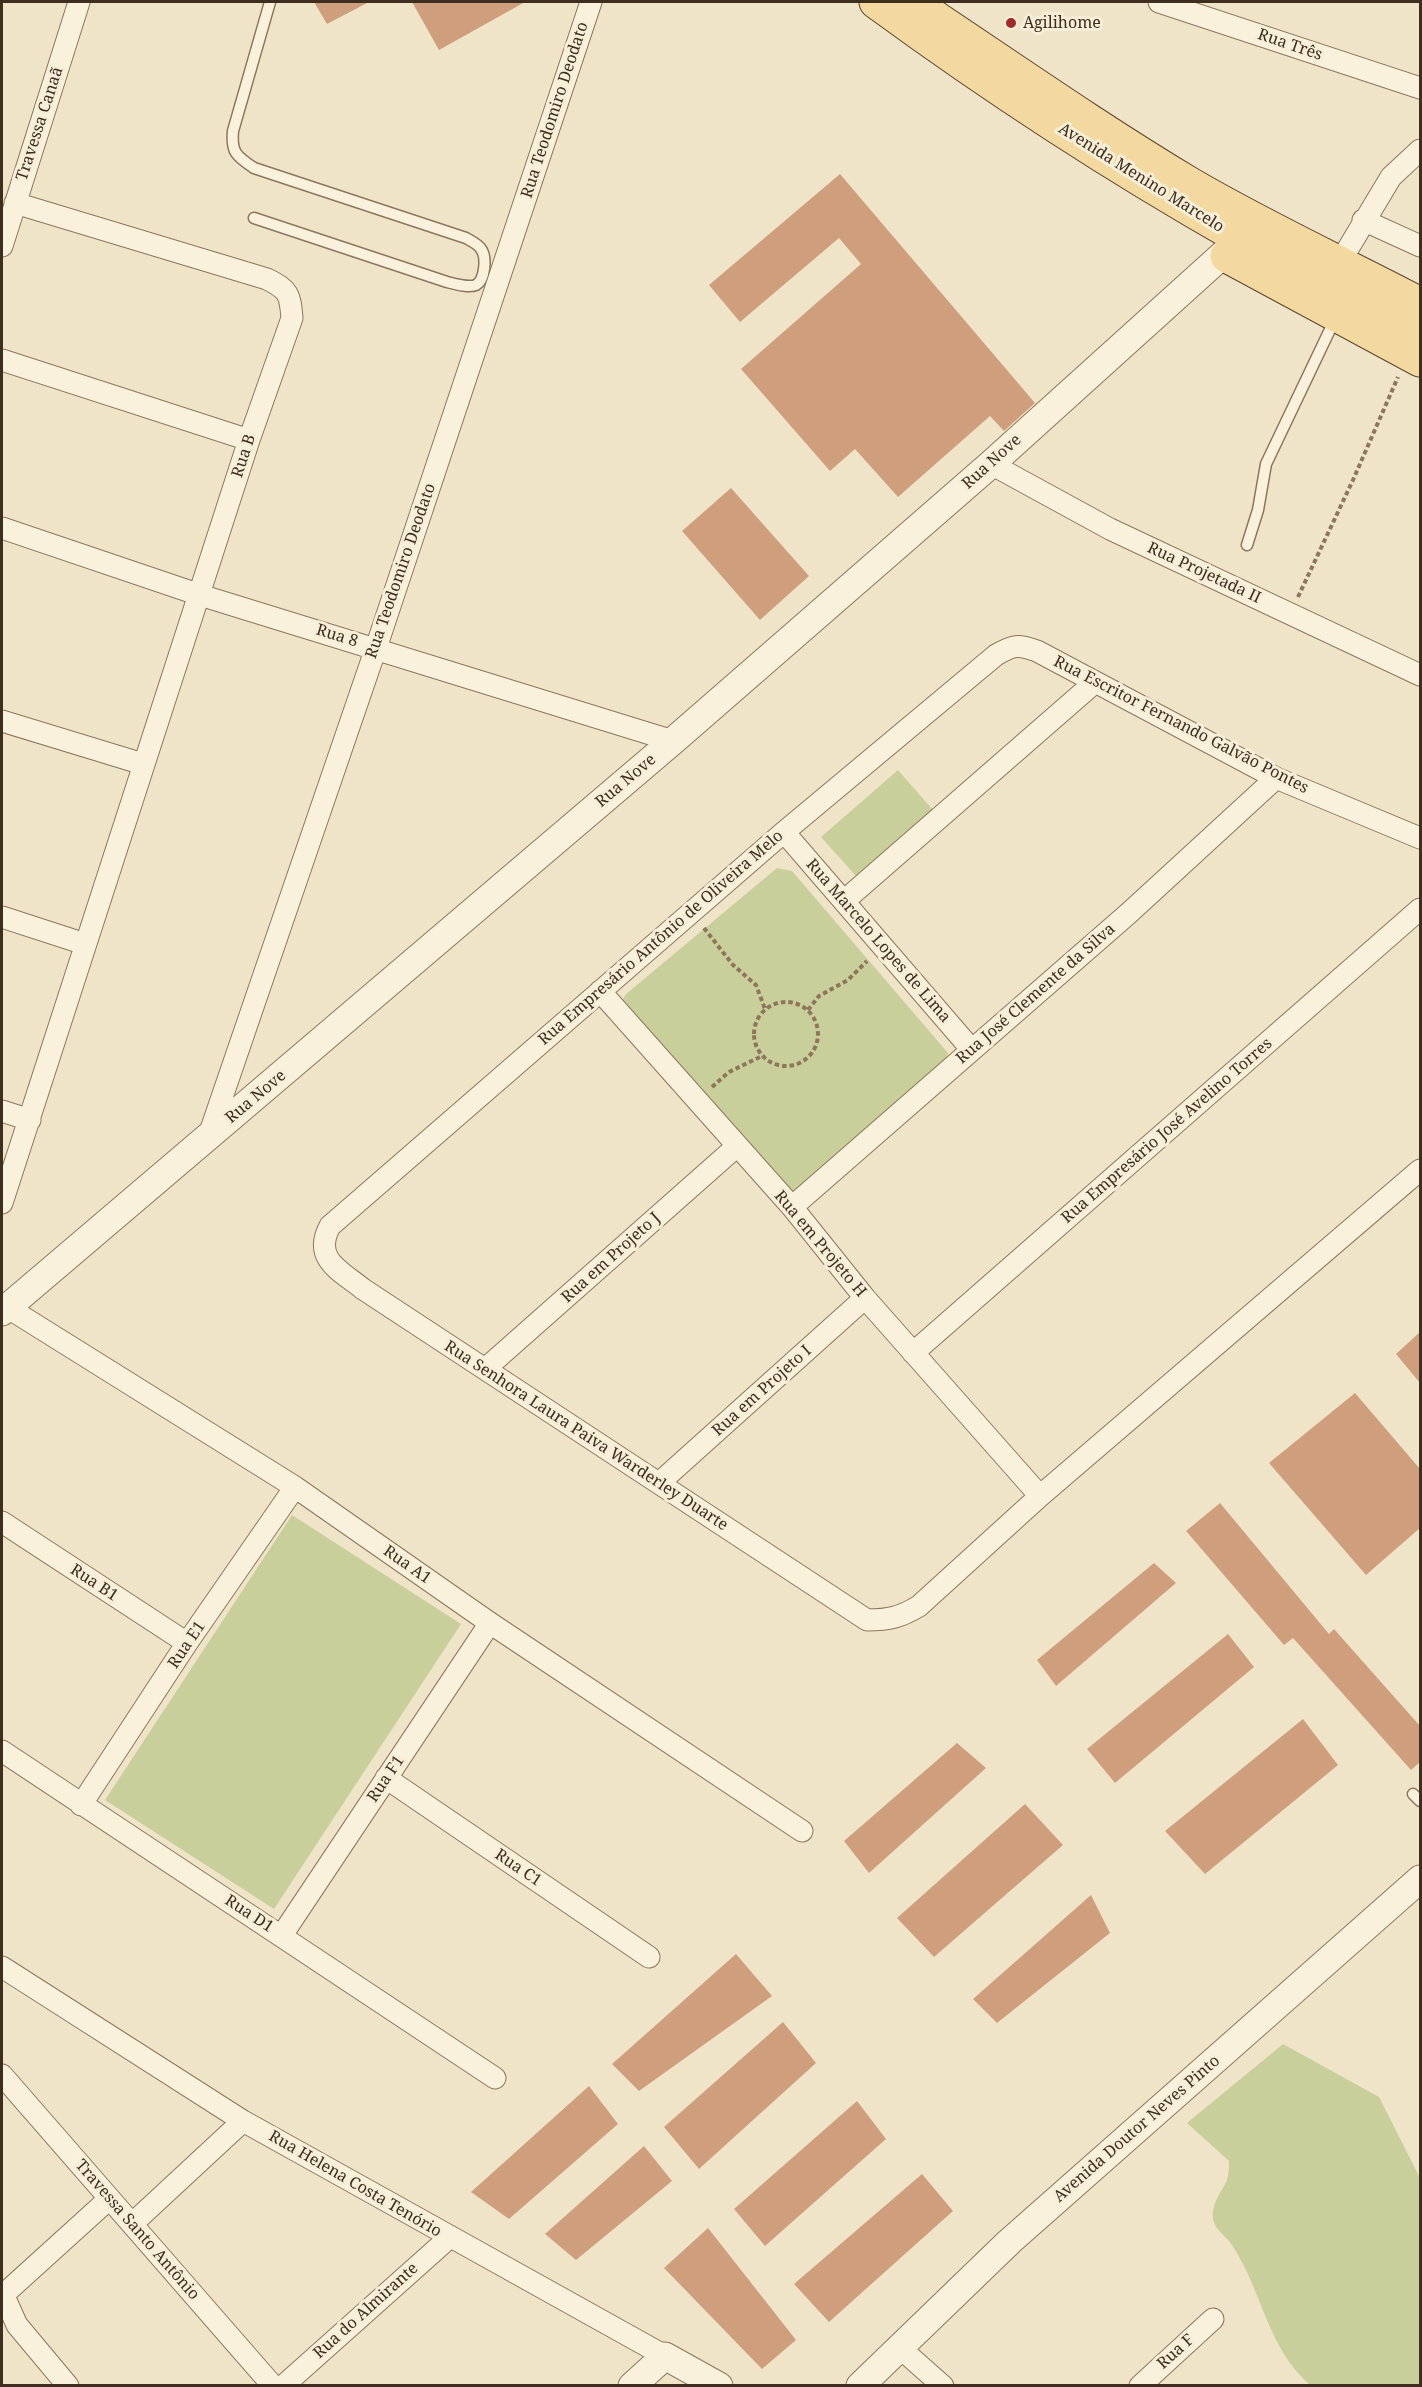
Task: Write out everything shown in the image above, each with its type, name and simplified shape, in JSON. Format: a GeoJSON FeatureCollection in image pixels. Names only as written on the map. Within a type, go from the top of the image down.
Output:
{"type":"FeatureCollection","features":[{"type":"Feature","properties":{"kind":"main road","name":"Avenida Menino Marcelo"},"geometry":{"type":"LineString","coordinates":[[876,2],[951,57],[1145,183],[1232,246],[1415,336]]}},
{"type":"Feature","properties":{"kind":"main road","name":"Avenida Menino Marcelo"},"geometry":{"type":"LineString","coordinates":[[912,2],[1077,112],[1191,184],[1340,262],[1415,336]]}},
{"type":"Feature","properties":{"kind":"main road"},"geometry":{"type":"LineString","coordinates":[[1232,246],[1337,316],[1415,336]]}},
{"type":"Feature","properties":{"kind":"street","name":"Travessa Canaã"},"geometry":{"type":"LineString","coordinates":[[2,246],[79,2]]}},
{"type":"Feature","properties":{"kind":"street","name":"Rua Teodomiro Deodato"},"geometry":{"type":"LineString","coordinates":[[207,1138],[376,648],[591,2]]}},
{"type":"Feature","properties":{"kind":"street","name":"Rua Três"},"geometry":{"type":"LineString","coordinates":[[1159,2],[1420,88]]}},
{"type":"Feature","properties":{"kind":"street"},"geometry":{"type":"LineString","coordinates":[[1340,262],[1391,177],[1420,150]]}},
{"type":"Feature","properties":{"kind":"street","name":"Rua B"},"geometry":{"type":"LineString","coordinates":[[2,1203],[249,440],[292,318],[290,297],[283,286],[267,279],[15,203]]}},
{"type":"Feature","properties":{"kind":"street"},"geometry":{"type":"LineString","coordinates":[[1364,220],[1420,246]]}},
{"type":"Feature","properties":{"kind":"street","name":"Rua Nove"},"geometry":{"type":"LineString","coordinates":[[3,1308],[207,1138],[673,741],[991,464],[1232,246]]}},
{"type":"Feature","properties":{"kind":"street"},"geometry":{"type":"LineString","coordinates":[[2,360],[249,440]]}},
{"type":"Feature","properties":{"kind":"street","name":"Rua Projetada II"},"geometry":{"type":"LineString","coordinates":[[991,464],[1110,529],[1420,675]]}},
{"type":"Feature","properties":{"kind":"street","name":"Rua 8"},"geometry":{"type":"LineString","coordinates":[[2,528],[200,595],[673,741]]}},
{"type":"Feature","properties":{"kind":"street","name":"Rua Escritor Fernando Galvão Pontes"},"geometry":{"type":"LineString","coordinates":[[1008,648],[1021,645],[1037,651],[1276,778],[1420,838]]}},
{"type":"Feature","properties":{"kind":"street","name":"Rua Empresário Antônio de Oliveira Melo"},"geometry":{"type":"LineString","coordinates":[[324,1238],[330,1226],[784,832],[996,655],[1008,648]]}},
{"type":"Feature","properties":{"kind":"street"},"geometry":{"type":"LineString","coordinates":[[844,901],[1094,683]]}},
{"type":"Feature","properties":{"kind":"street"},"geometry":{"type":"LineString","coordinates":[[2,721],[143,764]]}},
{"type":"Feature","properties":{"kind":"street","name":"Rua José Clemente da Silva"},"geometry":{"type":"LineString","coordinates":[[792,1207],[1128,913],[1276,778]]}},
{"type":"Feature","properties":{"kind":"street","name":"Rua Marcelo Lopes de Lima"},"geometry":{"type":"LineString","coordinates":[[784,832],[972,1050]]}},
{"type":"Feature","properties":{"kind":"street","name":"Rua Empresário José Avelino Torres"},"geometry":{"type":"LineString","coordinates":[[913,1353],[1420,909]]}},
{"type":"Feature","properties":{"kind":"street"},"geometry":{"type":"LineString","coordinates":[[2,917],[85,944]]}},
{"type":"Feature","properties":{"kind":"street","name":"Rua em Projeto H"},"geometry":{"type":"LineString","coordinates":[[600,991],[736,1147],[792,1207],[865,1298],[1040,1496]]}},
{"type":"Feature","properties":{"kind":"street"},"geometry":{"type":"LineString","coordinates":[[2,1111],[30,1120]]}},
{"type":"Feature","properties":{"kind":"street","name":"Rua em Projeto J"},"geometry":{"type":"LineString","coordinates":[[485,1369],[736,1147]]}},
{"type":"Feature","properties":{"kind":"street"},"geometry":{"type":"LineString","coordinates":[[1040,1496],[1420,1170]]}},
{"type":"Feature","properties":{"kind":"street","name":"Rua Senhora Laura Paiva Warderley Duarte"},"geometry":{"type":"LineString","coordinates":[[324,1238],[323,1250],[329,1261],[363,1290],[867,1620],[900,1618],[919,1606],[1040,1496]]}},
{"type":"Feature","properties":{"kind":"street","name":"Rua em Projeto I"},"geometry":{"type":"LineString","coordinates":[[659,1483],[865,1298]]}},
{"type":"Feature","properties":{"kind":"street","name":"Rua A1"},"geometry":{"type":"LineString","coordinates":[[3,1308],[295,1487],[490,1623],[802,1831]]}},
{"type":"Feature","properties":{"kind":"street","name":"Rua E1"},"geometry":{"type":"LineString","coordinates":[[81,1805],[187,1643],[295,1487]]}},
{"type":"Feature","properties":{"kind":"street","name":"Rua B1"},"geometry":{"type":"LineString","coordinates":[[2,1522],[187,1643]]}},
{"type":"Feature","properties":{"kind":"street","name":"Rua F1"},"geometry":{"type":"LineString","coordinates":[[282,1935],[490,1623]]}},
{"type":"Feature","properties":{"kind":"street","name":"Rua D1"},"geometry":{"type":"LineString","coordinates":[[2,1751],[495,2078]]}},
{"type":"Feature","properties":{"kind":"street","name":"Rua C1"},"geometry":{"type":"LineString","coordinates":[[386,1778],[649,1957]]}},
{"type":"Feature","properties":{"kind":"street","name":"Avenida Doutor Neves Pinto"},"geometry":{"type":"LineString","coordinates":[[860,2385],[1008,2242],[1420,1879]]}},
{"type":"Feature","properties":{"kind":"street","name":"Rua Helena Costa Tenório"},"geometry":{"type":"LineString","coordinates":[[2,1966],[243,2121],[718,2385]]}},
{"type":"Feature","properties":{"kind":"street","name":"Travessa Santo Antônio"},"geometry":{"type":"LineString","coordinates":[[2,2075],[273,2385]]}},
{"type":"Feature","properties":{"kind":"street"},"geometry":{"type":"LineString","coordinates":[[132,2224],[243,2121]]}},
{"type":"Feature","properties":{"kind":"street"},"geometry":{"type":"LineString","coordinates":[[68,2385],[17,2325],[2,2295],[109,2199]]}},
{"type":"Feature","properties":{"kind":"street","name":"Rua do Almirante"},"geometry":{"type":"LineString","coordinates":[[283,2385],[450,2238]]}},
{"type":"Feature","properties":{"kind":"street","name":"Rua F"},"geometry":{"type":"LineString","coordinates":[[1140,2385],[1213,2319]]}},
{"type":"Feature","properties":{"kind":"street"},"geometry":{"type":"LineString","coordinates":[[899,2347],[943,2385]]}},
{"type":"Feature","properties":{"kind":"street"},"geometry":{"type":"LineString","coordinates":[[632,2385],[665,2356]]}},
{"type":"Feature","properties":{"kind":"lane"},"geometry":{"type":"LineString","coordinates":[[254,218],[447,282],[470,286],[482,279],[485,255],[480,246],[466,238],[254,168],[239,157],[232,146],[233,131],[270,2]]}},
{"type":"Feature","properties":{"kind":"lane"},"geometry":{"type":"LineString","coordinates":[[1246,545],[1258,510],[1266,464],[1337,316]]}},
{"type":"Feature","properties":{"kind":"path"},"geometry":{"type":"LineString","coordinates":[[1290,614],[1353,480],[1415,336]]}},
{"type":"Feature","properties":{"kind":"path"},"geometry":{"type":"LineString","coordinates":[[692,913],[734,965],[756,985],[765,1010]]}},
{"type":"Feature","properties":{"kind":"path"},"geometry":{"type":"LineString","coordinates":[[808,1010],[819,996],[848,980],[883,946]]}},
{"type":"Feature","properties":{"kind":"path"},"geometry":{"type":"LineString","coordinates":[[783,1001],[794,1002],[808,1010],[817,1024],[818,1039],[808,1058],[794,1066],[782,1067],[769,1062],[762,1056],[753,1042],[756,1020],[768,1006],[783,1001]]}},
{"type":"Feature","properties":{"kind":"path"},"geometry":{"type":"LineString","coordinates":[[697,1100],[729,1072],[762,1056]]}},
{"type":"Feature","properties":{"kind":"green space"},"geometry":{"type":"Polygon","coordinates":[[[898,770],[933,810],[856,876],[821,837],[898,770]]]}},
{"type":"Feature","properties":{"kind":"green space"},"geometry":{"type":"Polygon","coordinates":[[[777,868],[792,871],[948,1053],[945,1072],[800,1199],[778,1198],[619,1006],[626,994],[777,868]]]}},
{"type":"Feature","properties":{"kind":"green space"},"geometry":{"type":"Polygon","coordinates":[[[292,1515],[461,1624],[274,1909],[105,1800],[292,1515]]]}},
{"type":"Feature","properties":{"kind":"green space"},"geometry":{"type":"Polygon","coordinates":[[[1283,2044],[1379,2097],[1420,2178],[1420,2385],[1310,2385],[1295,2370],[1284,2353],[1274,2336],[1242,2263],[1232,2245],[1214,2223],[1214,2208],[1227,2180],[1229,2161],[1187,2123],[1283,2044]]]}},
{"type":"Feature","properties":{"kind":"building"},"geometry":{"type":"Polygon","coordinates":[[[314,2],[369,2],[327,24],[314,2]]]}},
{"type":"Feature","properties":{"kind":"building"},"geometry":{"type":"Polygon","coordinates":[[[412,2],[525,2],[439,50],[412,2]]]}},
{"type":"Feature","properties":{"kind":"building"},"geometry":{"type":"Polygon","coordinates":[[[840,174],[1035,403],[1004,431],[990,416],[898,497],[855,449],[830,471],[741,369],[861,264],[839,238],[740,322],[709,285],[840,174]]]}},
{"type":"Feature","properties":{"kind":"building"},"geometry":{"type":"Polygon","coordinates":[[[731,488],[809,576],[760,620],[682,531],[731,488]]]}},
{"type":"Feature","properties":{"kind":"building"},"geometry":{"type":"Polygon","coordinates":[[[1420,1332],[1420,1383],[1396,1354],[1420,1332]]]}},
{"type":"Feature","properties":{"kind":"building"},"geometry":{"type":"Polygon","coordinates":[[[1355,1393],[1420,1469],[1420,1528],[1366,1575],[1269,1463],[1355,1393]]]}},
{"type":"Feature","properties":{"kind":"building"},"geometry":{"type":"Polygon","coordinates":[[[1220,1503],[1329,1634],[1334,1629],[1420,1726],[1420,1762],[1411,1770],[1293,1638],[1284,1645],[1186,1531],[1220,1503]]]}},
{"type":"Feature","properties":{"kind":"building"},"geometry":{"type":"Polygon","coordinates":[[[1154,1563],[1176,1583],[1056,1686],[1037,1660],[1154,1563]]]}},
{"type":"Feature","properties":{"kind":"building"},"geometry":{"type":"Polygon","coordinates":[[[1228,1634],[1254,1667],[1115,1783],[1087,1749],[1228,1634]]]}},
{"type":"Feature","properties":{"kind":"building"},"geometry":{"type":"Polygon","coordinates":[[[1303,1719],[1338,1765],[1205,1874],[1165,1831],[1303,1719]]]}},
{"type":"Feature","properties":{"kind":"building"},"geometry":{"type":"Polygon","coordinates":[[[957,1743],[986,1768],[869,1873],[844,1841],[957,1743]]]}},
{"type":"Feature","properties":{"kind":"building"},"geometry":{"type":"Polygon","coordinates":[[[1025,1804],[1063,1845],[934,1957],[897,1918],[1025,1804]]]}},
{"type":"Feature","properties":{"kind":"building"},"geometry":{"type":"Polygon","coordinates":[[[1091,1895],[1110,1933],[997,2023],[973,1999],[1091,1895]]]}},
{"type":"Feature","properties":{"kind":"building"},"geometry":{"type":"Polygon","coordinates":[[[736,1954],[772,1996],[639,2091],[612,2064],[736,1954]]]}},
{"type":"Feature","properties":{"kind":"building"},"geometry":{"type":"Polygon","coordinates":[[[783,2022],[816,2063],[699,2169],[664,2127],[783,2022]]]}},
{"type":"Feature","properties":{"kind":"building"},"geometry":{"type":"Polygon","coordinates":[[[589,2086],[618,2124],[509,2219],[471,2192],[589,2086]]]}},
{"type":"Feature","properties":{"kind":"building"},"geometry":{"type":"Polygon","coordinates":[[[857,2101],[886,2139],[765,2246],[734,2209],[857,2101]]]}},
{"type":"Feature","properties":{"kind":"building"},"geometry":{"type":"Polygon","coordinates":[[[644,2146],[672,2181],[576,2260],[545,2234],[644,2146]]]}},
{"type":"Feature","properties":{"kind":"building"},"geometry":{"type":"Polygon","coordinates":[[[922,2174],[953,2211],[829,2322],[794,2284],[922,2174]]]}},
{"type":"Feature","properties":{"kind":"building"},"geometry":{"type":"Polygon","coordinates":[[[708,2228],[796,2340],[762,2369],[664,2268],[708,2228]]]}},
{"type":"Feature","properties":{"kind":"place","name":"Agilihome"},"geometry":{"type":"Point","coordinates":[1011,23]}}]}
